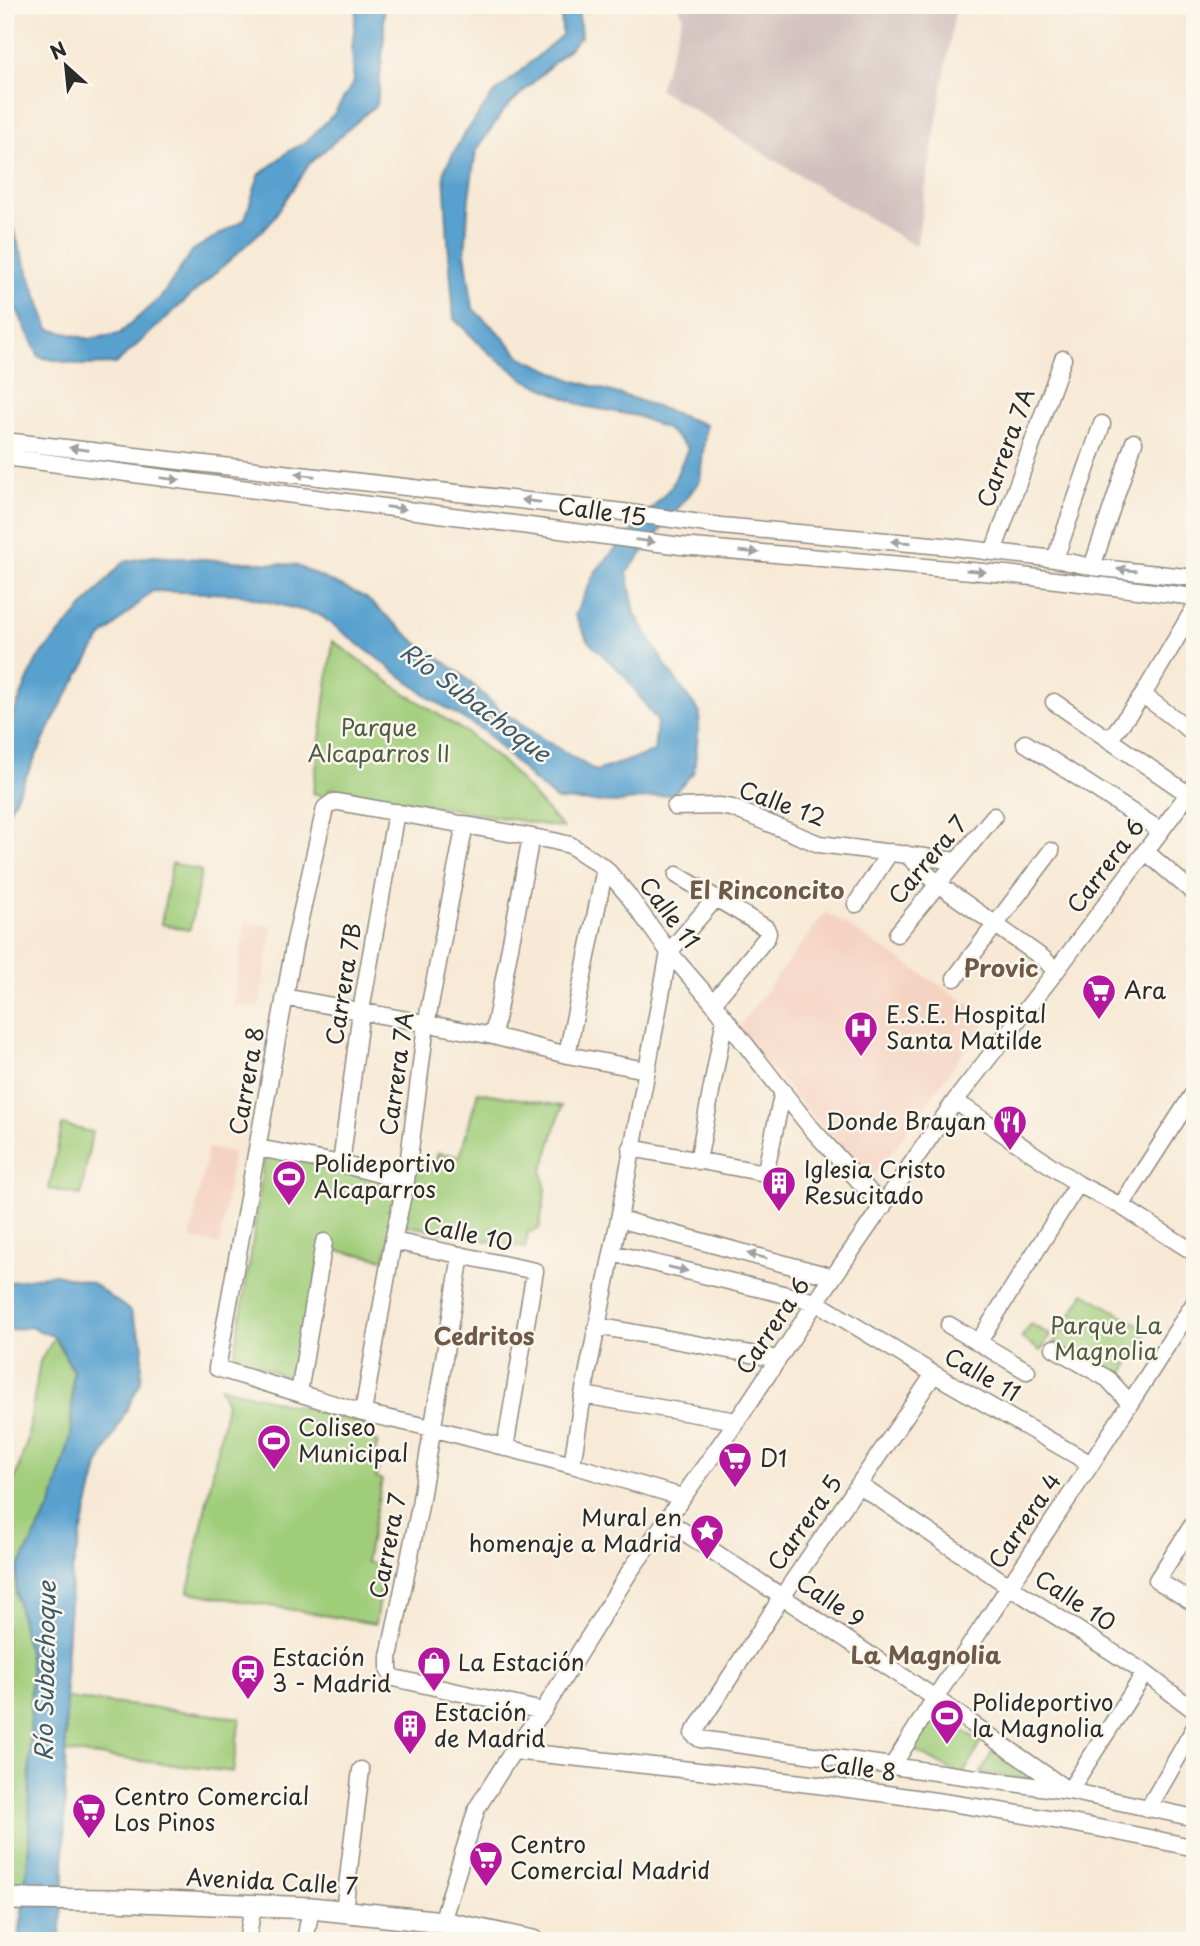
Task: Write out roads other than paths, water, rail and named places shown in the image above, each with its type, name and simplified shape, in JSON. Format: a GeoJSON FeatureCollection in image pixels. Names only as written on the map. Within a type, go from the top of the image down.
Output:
{"type":"FeatureCollection","features":[{"type":"Feature","properties":{"kind":"main road","name":"Avenida Calle 7"},"geometry":{"type":"LineString","coordinates":[[5,1899],[80,1899],[311,1908],[533,1941]]}},
{"type":"Feature","properties":{"kind":"street","name":"Carrera 7A"},"geometry":{"type":"LineString","coordinates":[[993,552],[1063,359]]}},
{"type":"Feature","properties":{"kind":"street"},"geometry":{"type":"LineString","coordinates":[[1055,559],[1102,424]]}},
{"type":"Feature","properties":{"kind":"street","name":"Calle 15"},"geometry":{"type":"LineString","coordinates":[[5,441],[623,512],[721,526],[943,546],[1195,578]]}},
{"type":"Feature","properties":{"kind":"street"},"geometry":{"type":"LineString","coordinates":[[1092,567],[1135,442]]}},
{"type":"Feature","properties":{"kind":"street","name":"Calle 15"},"geometry":{"type":"LineString","coordinates":[[5,457],[681,546],[1006,574],[1195,597]]}},
{"type":"Feature","properties":{"kind":"street"},"geometry":{"type":"LineString","coordinates":[[428,512],[434,490]]}},
{"type":"Feature","properties":{"kind":"street"},"geometry":{"type":"LineString","coordinates":[[712,549],[721,526]]}},
{"type":"Feature","properties":{"kind":"street"},"geometry":{"type":"LineString","coordinates":[[1109,740],[1143,695],[1195,607]]}},
{"type":"Feature","properties":{"kind":"street"},"geometry":{"type":"LineString","coordinates":[[1143,695],[1195,734]]}},
{"type":"Feature","properties":{"kind":"street"},"geometry":{"type":"LineString","coordinates":[[1054,702],[1109,740],[1191,789]]}},
{"type":"Feature","properties":{"kind":"street"},"geometry":{"type":"LineString","coordinates":[[1025,743],[1161,831]]}},
{"type":"Feature","properties":{"kind":"street","name":"Carrera 6"},"geometry":{"type":"LineString","coordinates":[[455,1930],[448,1908],[477,1808],[513,1751],[543,1711],[630,1571],[737,1421],[816,1301],[955,1101],[1056,971],[1191,789]]}},
{"type":"Feature","properties":{"kind":"street","name":"Calle 11"},"geometry":{"type":"LineString","coordinates":[[328,804],[338,802],[554,841],[570,845],[606,868],[669,952],[713,1003],[811,1128],[883,1207]]}},
{"type":"Feature","properties":{"kind":"street","name":"Carrera 8"},"geometry":{"type":"LineString","coordinates":[[299,1393],[217,1368],[284,997],[323,813],[328,804]]}},
{"type":"Feature","properties":{"kind":"street","name":"Calle 12"},"geometry":{"type":"LineString","coordinates":[[675,807],[732,808],[819,844],[957,861]]}},
{"type":"Feature","properties":{"kind":"street","name":"Carrera 7B"},"geometry":{"type":"LineString","coordinates":[[341,1164],[361,1011],[396,812]]}},
{"type":"Feature","properties":{"kind":"street","name":"Carrera 7"},"geometry":{"type":"LineString","coordinates":[[897,934],[994,816]]}},
{"type":"Feature","properties":{"kind":"street","name":"Carrera 7A"},"geometry":{"type":"LineString","coordinates":[[363,1413],[406,1181],[426,1025],[466,824]]}},
{"type":"Feature","properties":{"kind":"street"},"geometry":{"type":"LineString","coordinates":[[493,1036],[531,837]]}},
{"type":"Feature","properties":{"kind":"street"},"geometry":{"type":"LineString","coordinates":[[1146,851],[1195,894]]}},
{"type":"Feature","properties":{"kind":"street"},"geometry":{"type":"LineString","coordinates":[[955,978],[1051,852]]}},
{"type":"Feature","properties":{"kind":"street"},"geometry":{"type":"LineString","coordinates":[[856,904],[898,853],[1044,959],[1056,971]]}},
{"type":"Feature","properties":{"kind":"street"},"geometry":{"type":"LineString","coordinates":[[566,1055],[606,868]]}},
{"type":"Feature","properties":{"kind":"street"},"geometry":{"type":"LineString","coordinates":[[677,875],[766,929],[768,933],[713,1003]]}},
{"type":"Feature","properties":{"kind":"street"},"geometry":{"type":"LineString","coordinates":[[572,1465],[583,1395],[669,952],[716,898]]}},
{"type":"Feature","properties":{"kind":"street"},"geometry":{"type":"LineString","coordinates":[[284,997],[493,1036],[566,1055],[646,1070]]}},
{"type":"Feature","properties":{"kind":"street"},"geometry":{"type":"LineString","coordinates":[[698,1161],[725,1018]]}},
{"type":"Feature","properties":{"kind":"street"},"geometry":{"type":"LineString","coordinates":[[631,1148],[760,1172],[765,1169],[783,1091]]}},
{"type":"Feature","properties":{"kind":"street"},"geometry":{"type":"LineString","coordinates":[[1121,1206],[1195,1091]]}},
{"type":"Feature","properties":{"kind":"street"},"geometry":{"type":"LineString","coordinates":[[955,1101],[1078,1184],[1121,1206],[1195,1253]]}},
{"type":"Feature","properties":{"kind":"street"},"geometry":{"type":"LineString","coordinates":[[258,1148],[341,1164],[406,1181]]}},
{"type":"Feature","properties":{"kind":"street"},"geometry":{"type":"LineString","coordinates":[[978,1343],[1078,1184]]}},
{"type":"Feature","properties":{"kind":"street"},"geometry":{"type":"LineString","coordinates":[[619,1219],[833,1277]]}},
{"type":"Feature","properties":{"kind":"street","name":"Calle 10"},"geometry":{"type":"LineString","coordinates":[[393,1241],[535,1271],[505,1448]]}},
{"type":"Feature","properties":{"kind":"street"},"geometry":{"type":"LineString","coordinates":[[324,1242],[299,1393],[363,1413],[432,1428],[682,1497]]}},
{"type":"Feature","properties":{"kind":"street","name":"Calle 11"},"geometry":{"type":"LineString","coordinates":[[612,1253],[816,1301],[934,1374],[1091,1464]]}},
{"type":"Feature","properties":{"kind":"street","name":"Carrera 7"},"geometry":{"type":"LineString","coordinates":[[461,1255],[419,1511],[389,1657],[389,1671],[394,1678],[543,1711]]}},
{"type":"Feature","properties":{"kind":"street","name":"Carrera 4"},"geometry":{"type":"LineString","coordinates":[[893,1765],[934,1698],[1091,1464],[1195,1302]]}},
{"type":"Feature","properties":{"kind":"street"},"geometry":{"type":"LineString","coordinates":[[950,1325],[1027,1371]]}},
{"type":"Feature","properties":{"kind":"street"},"geometry":{"type":"LineString","coordinates":[[597,1326],[778,1359]]}},
{"type":"Feature","properties":{"kind":"street"},"geometry":{"type":"LineString","coordinates":[[1054,1348],[1108,1379],[1129,1402]]}},
{"type":"Feature","properties":{"kind":"street","name":"Carrera 5"},"geometry":{"type":"LineString","coordinates":[[893,1765],[700,1739],[693,1734],[782,1597],[934,1374]]}},
{"type":"Feature","properties":{"kind":"street"},"geometry":{"type":"LineString","coordinates":[[583,1395],[737,1421]]}},
{"type":"Feature","properties":{"kind":"street","name":"Calle 10"},"geometry":{"type":"LineString","coordinates":[[859,1485],[1195,1710]]}},
{"type":"Feature","properties":{"kind":"street","name":"Calle 9"},"geometry":{"type":"LineString","coordinates":[[666,1520],[1069,1791],[1195,1818]]}},
{"type":"Feature","properties":{"kind":"street"},"geometry":{"type":"LineString","coordinates":[[1195,1521],[1157,1580],[1195,1604]]}},
{"type":"Feature","properties":{"kind":"street"},"geometry":{"type":"LineString","coordinates":[[893,1765],[1069,1791],[1145,1674]]}},
{"type":"Feature","properties":{"kind":"street"},"geometry":{"type":"LineString","coordinates":[[1148,1809],[1195,1727]]}},
{"type":"Feature","properties":{"kind":"street","name":"Calle 8"},"geometry":{"type":"LineString","coordinates":[[513,1751],[909,1797],[1037,1816],[1195,1848]]}},
{"type":"Feature","properties":{"kind":"street"},"geometry":{"type":"LineString","coordinates":[[344,1911],[361,1770]]}},
{"type":"Feature","properties":{"kind":"street"},"geometry":{"type":"LineString","coordinates":[[247,1941],[253,1907]]}},
{"type":"Feature","properties":{"kind":"street"},"geometry":{"type":"LineString","coordinates":[[306,1941],[311,1908]]}},
{"type":"Feature","properties":{"kind":"water"},"geometry":{"type":"Polygon","coordinates":[[[357,5],[384,5],[384,39],[377,104],[310,163],[270,223],[116,364],[81,365],[39,357],[5,284],[5,207],[49,329],[89,339],[119,334],[161,297],[193,250],[245,219],[259,175],[289,151],[306,142],[334,114],[354,81],[352,49],[357,5]]]}},
{"type":"Feature","properties":{"kind":"water","name":"Río Subachoque"},"geometry":{"type":"Polygon","coordinates":[[[561,5],[578,5],[581,37],[504,110],[476,151],[469,196],[465,253],[473,309],[521,357],[572,380],[706,425],[700,481],[627,572],[635,614],[667,668],[700,713],[694,772],[673,794],[615,803],[557,800],[485,732],[430,698],[320,615],[237,594],[152,591],[101,638],[61,705],[5,819],[5,733],[37,659],[123,562],[153,556],[295,565],[365,597],[416,642],[460,673],[499,709],[596,771],[654,752],[657,721],[624,675],[588,641],[575,615],[595,572],[672,486],[688,448],[667,429],[637,416],[583,406],[525,380],[487,351],[454,319],[444,171],[461,139],[492,96],[562,35],[561,5]]]}},
{"type":"Feature","properties":{"kind":"water","name":"Río Subachoque"},"geometry":{"type":"Polygon","coordinates":[[[55,1274],[92,1283],[130,1311],[143,1342],[141,1381],[98,1466],[72,1571],[65,1678],[64,1884],[60,1941],[19,1941],[29,1844],[31,1668],[16,1593],[17,1570],[52,1504],[71,1436],[73,1371],[55,1337],[30,1327],[9,1330],[5,1334],[5,1283],[55,1274]]]}},
{"type":"Feature","properties":{"kind":"place","name":"Ara"},"geometry":{"type":"Point","coordinates":[1099,1021]}},
{"type":"Feature","properties":{"kind":"place","name":"E.S.E. Hospital Santa Matilde"},"geometry":{"type":"Point","coordinates":[861,1058]}},
{"type":"Feature","properties":{"kind":"place","name":"Donde Brayan"},"geometry":{"type":"Point","coordinates":[1010,1152]}},
{"type":"Feature","properties":{"kind":"place","name":"Polideportivo Alcaparros"},"geometry":{"type":"Point","coordinates":[289,1207]}},
{"type":"Feature","properties":{"kind":"place","name":"Iglesia Cristo Resucitado"},"geometry":{"type":"Point","coordinates":[779,1213]}},
{"type":"Feature","properties":{"kind":"place","name":"Coliseo Municipal"},"geometry":{"type":"Point","coordinates":[274,1471]}},
{"type":"Feature","properties":{"kind":"place","name":"D1"},"geometry":{"type":"Point","coordinates":[735,1489]}},
{"type":"Feature","properties":{"kind":"place","name":"Mural en homenaje a Madrid"},"geometry":{"type":"Point","coordinates":[707,1561]}},
{"type":"Feature","properties":{"kind":"place","name":"La Estación"},"geometry":{"type":"Point","coordinates":[434,1693]}},
{"type":"Feature","properties":{"kind":"place","name":"Estación 3 - Madrid"},"geometry":{"type":"Point","coordinates":[248,1701]}},
{"type":"Feature","properties":{"kind":"place","name":"Polideportivo la Magnolia"},"geometry":{"type":"Point","coordinates":[947,1746]}},
{"type":"Feature","properties":{"kind":"place","name":"Estación de Madrid"},"geometry":{"type":"Point","coordinates":[410,1756]}},
{"type":"Feature","properties":{"kind":"place","name":"Centro Comercial Los Pinos"},"geometry":{"type":"Point","coordinates":[89,1840]}},
{"type":"Feature","properties":{"kind":"place","name":"Centro Comercial Madrid"},"geometry":{"type":"Point","coordinates":[486,1888]}},
{"type":"Feature","properties":{"kind":"district","name":"El Rinconcito"},"geometry":{"type":"Point","coordinates":[767,891]}},
{"type":"Feature","properties":{"kind":"district","name":"Provic"},"geometry":{"type":"Point","coordinates":[1001,969]}},
{"type":"Feature","properties":{"kind":"district","name":"Cedritos"},"geometry":{"type":"Point","coordinates":[484,1337]}},
{"type":"Feature","properties":{"kind":"district","name":"La Magnolia"},"geometry":{"type":"Point","coordinates":[926,1656]}},
{"type":"Feature","properties":{"kind":"park label","name":"Parque Alcaparros II"},"geometry":{"type":"Point","coordinates":[379,741]}},
{"type":"Feature","properties":{"kind":"park label","name":"Parque La Magnolia"},"geometry":{"type":"Point","coordinates":[1106,1339]}}]}
